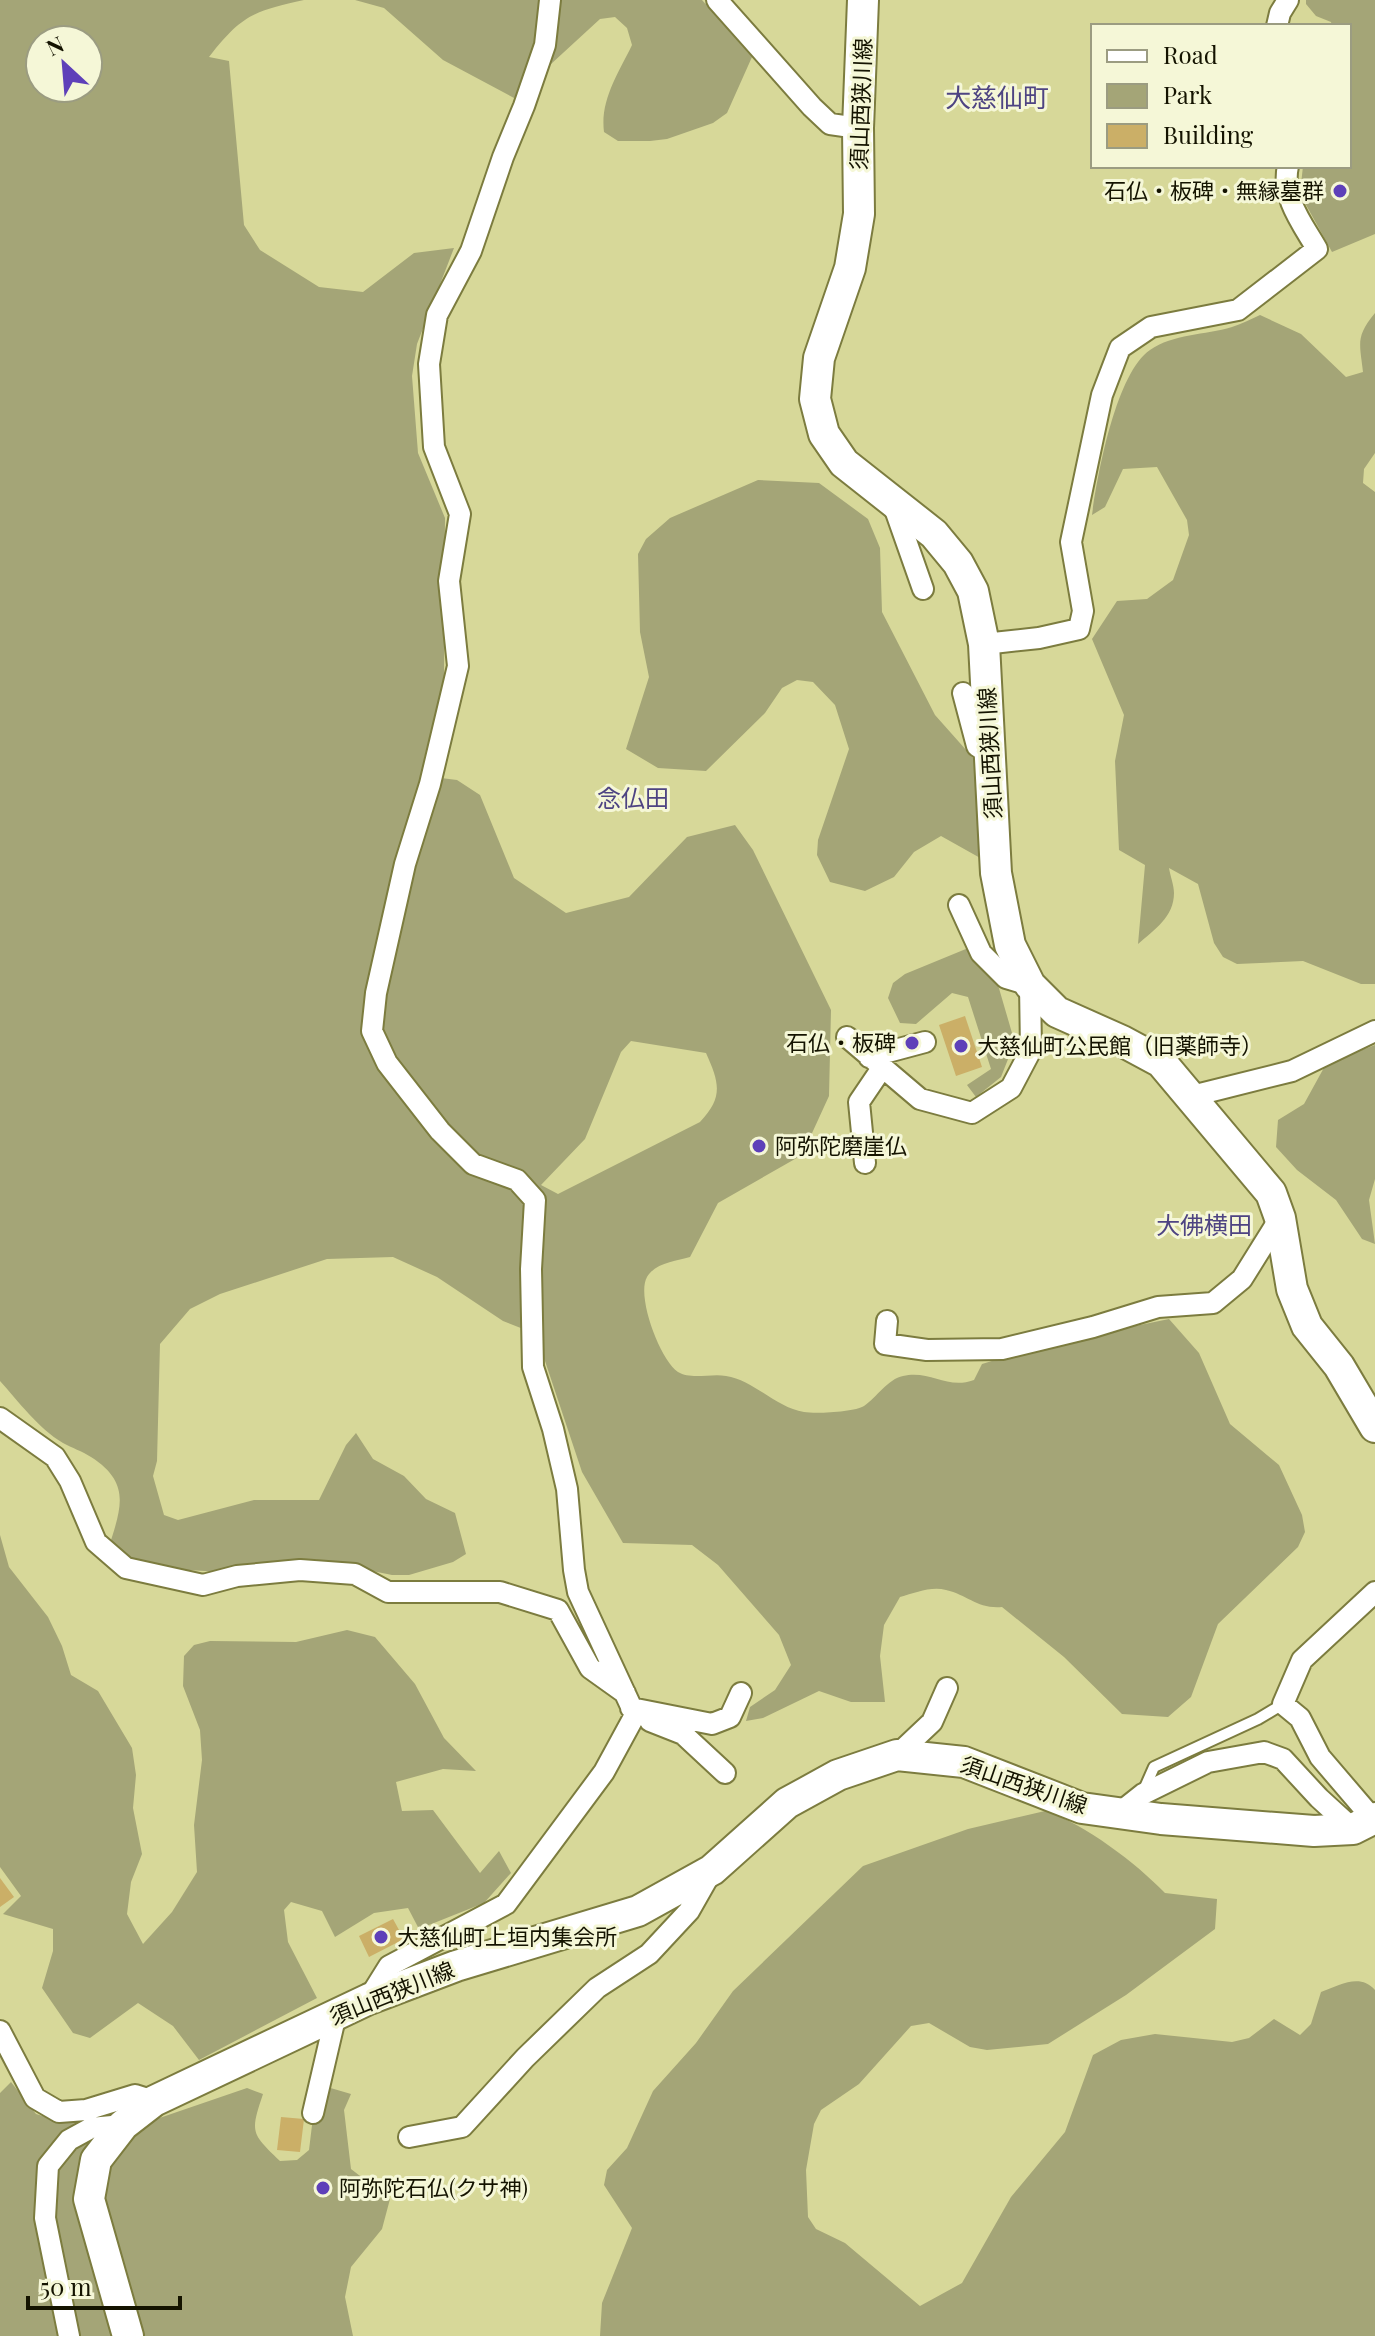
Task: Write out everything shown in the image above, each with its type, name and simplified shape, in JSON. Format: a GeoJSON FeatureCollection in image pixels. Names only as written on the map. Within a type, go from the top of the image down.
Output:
{"type":"FeatureCollection","features":[{"type":"Feature","properties":{"kind":"main road","name":"須山西狭川線"},"geometry":{"type":"LineString","coordinates":[[863,0],[858,128],[859,214],[850,268],[819,358],[815,399],[824,434],[844,463],[934,534],[958,563],[973,591],[984,644],[996,873],[1010,945],[1030,985],[1057,1012],[1161,1062],[1271,1193],[1280,1218],[1292,1289],[1307,1326],[1339,1366],[1375,1427]]}},
{"type":"Feature","properties":{"kind":"main road","name":"須山西狭川線"},"geometry":{"type":"LineString","coordinates":[[128,2336],[89,2199],[96,2160],[123,2125],[154,2101],[369,1999],[456,1966],[638,1911],[712,1870],[787,1803],[838,1775],[897,1755],[964,1762],[1082,1808],[1314,1831],[1367,1822]]}},
{"type":"Feature","properties":{"kind":"street"},"geometry":{"type":"LineString","coordinates":[[369,1999],[389,1966],[506,1904],[604,1772],[630,1705],[578,1592],[567,1489],[553,1429],[533,1367],[531,1269],[535,1200],[517,1180],[473,1164],[440,1131],[387,1063],[372,1031],[376,993],[405,864],[430,784],[458,666],[449,581],[460,514],[434,447],[429,364],[437,315],[471,251],[524,106],[545,45],[550,0]]}},
{"type":"Feature","properties":{"kind":"street"},"geometry":{"type":"LineString","coordinates":[[717,0],[792,86],[830,124],[858,128]]}},
{"type":"Feature","properties":{"kind":"street"},"geometry":{"type":"LineString","coordinates":[[1277,24],[1288,0]]}},
{"type":"Feature","properties":{"kind":"street"},"geometry":{"type":"LineString","coordinates":[[984,644],[1039,638],[1079,629],[1083,611],[1071,542],[1102,395],[1120,348],[1151,327],[1238,310],[1317,249],[1290,201],[1288,168]]}},
{"type":"Feature","properties":{"kind":"street"},"geometry":{"type":"LineString","coordinates":[[892,501],[923,589]]}},
{"type":"Feature","properties":{"kind":"street"},"geometry":{"type":"LineString","coordinates":[[963,693],[977,746],[990,753]]}},
{"type":"Feature","properties":{"kind":"street"},"geometry":{"type":"LineString","coordinates":[[847,1037],[920,1099],[972,1113],[1011,1088],[1031,1050],[1030,985],[1006,978],[981,953],[959,905]]}},
{"type":"Feature","properties":{"kind":"street"},"geometry":{"type":"LineString","coordinates":[[1192,1096],[1292,1071],[1375,1031]]}},
{"type":"Feature","properties":{"kind":"street"},"geometry":{"type":"LineString","coordinates":[[865,1163],[859,1102],[875,1062],[925,1042]]}},
{"type":"Feature","properties":{"kind":"street"},"geometry":{"type":"LineString","coordinates":[[887,1321],[885,1344],[927,1350],[1002,1349],[1093,1327],[1158,1307],[1213,1303],[1242,1279],[1280,1218]]}},
{"type":"Feature","properties":{"kind":"street"},"geometry":{"type":"LineString","coordinates":[[0,1418],[55,1457],[70,1481],[96,1542],[126,1568],[203,1585],[237,1576],[300,1570],[355,1574],[388,1592],[500,1592],[558,1610],[590,1668],[630,1705],[683,1734],[725,1773]]}},
{"type":"Feature","properties":{"kind":"street"},"geometry":{"type":"LineString","coordinates":[[1367,1822],[1320,1757],[1300,1718],[1283,1704],[1302,1660],[1375,1592]]}},
{"type":"Feature","properties":{"kind":"street"},"geometry":{"type":"LineString","coordinates":[[897,1755],[932,1722],[947,1688]]}},
{"type":"Feature","properties":{"kind":"street"},"geometry":{"type":"LineString","coordinates":[[630,1705],[712,1724],[730,1717],[741,1693]]}},
{"type":"Feature","properties":{"kind":"street"},"geometry":{"type":"LineString","coordinates":[[1119,1813],[1143,1794],[1208,1762],[1264,1752],[1283,1759],[1319,1798],[1367,1822]]}},
{"type":"Feature","properties":{"kind":"street"},"geometry":{"type":"LineString","coordinates":[[409,2137],[462,2127],[525,2058],[597,1988],[649,1954],[689,1911],[712,1870]]}},
{"type":"Feature","properties":{"kind":"street"},"geometry":{"type":"LineString","coordinates":[[313,2113],[336,2014]]}},
{"type":"Feature","properties":{"kind":"street"},"geometry":{"type":"LineString","coordinates":[[0,2031],[35,2098],[59,2112],[86,2110],[135,2095],[154,2101]]}},
{"type":"Feature","properties":{"kind":"street"},"geometry":{"type":"LineString","coordinates":[[69,2336],[45,2218],[48,2166],[69,2140],[91,2128],[123,2125]]}},
{"type":"Feature","properties":{"kind":"lane"},"geometry":{"type":"LineString","coordinates":[[1143,1794],[1154,1767],[1258,1719],[1283,1704]]}},
{"type":"Feature","properties":{"kind":"green space"},"geometry":{"type":"Polygon","coordinates":[[[0,0],[304,0],[249,17],[230,32],[209,57],[229,61],[244,225],[260,250],[319,287],[363,292],[414,253],[454,248],[417,344],[412,376],[418,453],[445,518],[444,680],[424,759],[441,778],[457,780],[480,795],[514,878],[566,913],[629,897],[687,837],[735,825],[753,850],[831,1010],[829,1096],[802,1155],[718,1203],[690,1257],[660,1266],[647,1277],[644,1286],[647,1312],[664,1355],[683,1374],[720,1375],[736,1379],[794,1409],[810,1413],[835,1412],[864,1406],[887,1384],[903,1376],[922,1376],[955,1383],[974,1380],[982,1364],[1048,1344],[1169,1319],[1199,1353],[1230,1424],[1279,1465],[1302,1515],[1305,1532],[1298,1547],[1218,1624],[1191,1697],[1168,1717],[1122,1714],[1064,1657],[1002,1607],[986,1606],[954,1592],[935,1589],[900,1597],[884,1625],[880,1656],[885,1702],[851,1702],[819,1691],[763,1718],[746,1721],[750,1707],[775,1690],[791,1665],[779,1635],[718,1565],[692,1545],[623,1543],[582,1472],[536,1334],[503,1321],[437,1277],[393,1257],[327,1259],[220,1294],[190,1309],[160,1344],[157,1461],[153,1476],[164,1515],[178,1520],[254,1500],[319,1500],[346,1445],[356,1433],[373,1459],[404,1476],[426,1499],[455,1513],[466,1554],[453,1562],[409,1575],[392,1575],[313,1559],[223,1572],[134,1567],[108,1550],[120,1499],[113,1477],[91,1457],[45,1430],[0,1381],[0,0]],[[631,1041],[621,1052],[585,1139],[541,1185],[558,1194],[700,1122],[713,1105],[717,1089],[706,1053],[631,1041]]]}},
{"type":"Feature","properties":{"kind":"green space"},"geometry":{"type":"Polygon","coordinates":[[[355,0],[702,0],[752,57],[727,113],[713,123],[667,139],[618,141],[604,132],[603,120],[611,87],[632,45],[627,28],[615,17],[600,19],[514,98],[443,60],[384,8],[355,0]]]}},
{"type":"Feature","properties":{"kind":"green space"},"geometry":{"type":"Polygon","coordinates":[[[1306,0],[1375,0],[1375,234],[1332,252],[1300,194],[1303,168],[1351,168],[1351,24],[1332,24],[1316,16],[1306,0]]]}},
{"type":"Feature","properties":{"kind":"green space"},"geometry":{"type":"Polygon","coordinates":[[[1375,313],[1375,453],[1364,469],[1363,483],[1375,492],[1375,984],[1361,984],[1303,961],[1237,964],[1223,957],[1214,943],[1198,884],[1169,868],[1174,893],[1171,909],[1138,944],[1145,865],[1119,850],[1115,761],[1124,715],[1092,639],[1117,601],[1147,599],[1173,580],[1189,535],[1187,520],[1157,467],[1123,469],[1105,507],[1092,515],[1098,476],[1118,402],[1138,362],[1150,350],[1179,338],[1232,327],[1260,315],[1301,334],[1346,377],[1363,372],[1362,335],[1375,313]]]}},
{"type":"Feature","properties":{"kind":"green space"},"geometry":{"type":"Polygon","coordinates":[[[758,480],[819,483],[868,519],[880,548],[882,612],[935,715],[975,760],[982,859],[941,836],[914,852],[894,877],[865,891],[830,882],[817,855],[818,840],[849,749],[835,705],[813,682],[797,680],[782,688],[765,713],[706,771],[658,768],[626,749],[649,677],[640,632],[638,554],[646,539],[670,518],[758,480]]]}},
{"type":"Feature","properties":{"kind":"green space"},"geometry":{"type":"Polygon","coordinates":[[[978,944],[989,954],[1012,1033],[1012,1049],[1001,1077],[976,1097],[967,1085],[991,1069],[968,997],[952,993],[916,1024],[900,1023],[888,998],[893,983],[905,974],[978,944]]]}},
{"type":"Feature","properties":{"kind":"green space"},"geometry":{"type":"Polygon","coordinates":[[[1375,1045],[1375,1179],[1369,1200],[1375,1244],[1362,1239],[1336,1200],[1297,1170],[1276,1147],[1278,1120],[1304,1104],[1326,1064],[1375,1045]]]}},
{"type":"Feature","properties":{"kind":"green space"},"geometry":{"type":"Polygon","coordinates":[[[0,1535],[9,1567],[48,1617],[71,1675],[98,1691],[132,1748],[136,1775],[133,1808],[142,1854],[131,1882],[127,1914],[143,1944],[172,1912],[197,1872],[194,1825],[202,1760],[200,1730],[183,1686],[184,1656],[194,1645],[210,1641],[296,1642],[347,1630],[375,1637],[415,1684],[444,1738],[476,1771],[443,1769],[396,1782],[402,1811],[433,1810],[480,1873],[499,1851],[511,1873],[484,1903],[419,1929],[408,1908],[374,1913],[335,1937],[322,1911],[291,1902],[284,1910],[288,1942],[317,1998],[199,2060],[173,2026],[138,2003],[90,2038],[73,2033],[42,1988],[53,1951],[53,1929],[3,1914],[21,1896],[0,1867],[0,1535]]]}},
{"type":"Feature","properties":{"kind":"green space"},"geometry":{"type":"Polygon","coordinates":[[[1045,1811],[1077,1825],[1109,1846],[1165,1893],[1217,1899],[1215,1929],[1126,1995],[1048,2044],[987,2050],[970,2047],[929,2023],[911,2026],[859,2084],[821,2110],[814,2124],[806,2170],[808,2217],[816,2229],[845,2243],[920,2306],[962,2283],[1011,2197],[1065,2132],[1093,2055],[1121,2040],[1155,2034],[1232,2042],[1249,2038],[1274,2019],[1300,2035],[1311,2024],[1321,1992],[1350,1982],[1363,1982],[1375,1990],[1375,2336],[600,2336],[602,2303],[632,2228],[604,2185],[607,2170],[627,2148],[653,2091],[696,2043],[733,1991],[863,1866],[968,1829],[1045,1811]]]}},
{"type":"Feature","properties":{"kind":"green space"},"geometry":{"type":"Polygon","coordinates":[[[11,2082],[36,2114],[63,2122],[94,2116],[114,2156],[139,2125],[247,2088],[263,2094],[255,2125],[258,2138],[280,2161],[297,2160],[309,2150],[317,2084],[351,2094],[344,2110],[351,2169],[390,2199],[382,2229],[351,2267],[345,2297],[353,2336],[0,2336],[0,2093],[11,2082]]]}},
{"type":"Feature","properties":{"kind":"building","name":"大慈仙町公民館（旧薬師寺）"},"geometry":{"type":"Polygon","coordinates":[[[965,1016],[982,1067],[956,1076],[939,1025],[965,1016]]]}},
{"type":"Feature","properties":{"kind":"building"},"geometry":{"type":"Polygon","coordinates":[[[0,1878],[14,1897],[0,1907],[0,1878]]]}},
{"type":"Feature","properties":{"kind":"building","name":"大慈仙町上垣内集会所"},"geometry":{"type":"Polygon","coordinates":[[[393,1919],[404,1939],[369,1957],[359,1936],[393,1919]]]}},
{"type":"Feature","properties":{"kind":"building"},"geometry":{"type":"Polygon","coordinates":[[[281,2117],[304,2119],[300,2152],[277,2150],[281,2117]]]}},
{"type":"Feature","properties":{"kind":"place","name":"石仏・板碑・無縁墓群"},"geometry":{"type":"Point","coordinates":[1340,191]}},
{"type":"Feature","properties":{"kind":"place","name":"石仏・板碑"},"geometry":{"type":"Point","coordinates":[912,1043]}},
{"type":"Feature","properties":{"kind":"place","name":"大慈仙町公民館（旧薬師寺）"},"geometry":{"type":"Point","coordinates":[961,1046]}},
{"type":"Feature","properties":{"kind":"place","name":"阿弥陀磨崖仏"},"geometry":{"type":"Point","coordinates":[759,1146]}},
{"type":"Feature","properties":{"kind":"place","name":"大慈仙町上垣内集会所"},"geometry":{"type":"Point","coordinates":[381,1937]}},
{"type":"Feature","properties":{"kind":"place","name":"阿弥陀石仏(クサ神)"},"geometry":{"type":"Point","coordinates":[323,2188]}},
{"type":"Feature","properties":{"kind":"district","name":"大慈仙町"},"geometry":{"type":"Point","coordinates":[997,98]}},
{"type":"Feature","properties":{"kind":"district","name":"念仏田"},"geometry":{"type":"Point","coordinates":[633,799]}},
{"type":"Feature","properties":{"kind":"district","name":"大佛横田"},"geometry":{"type":"Point","coordinates":[1204,1226]}}]}
